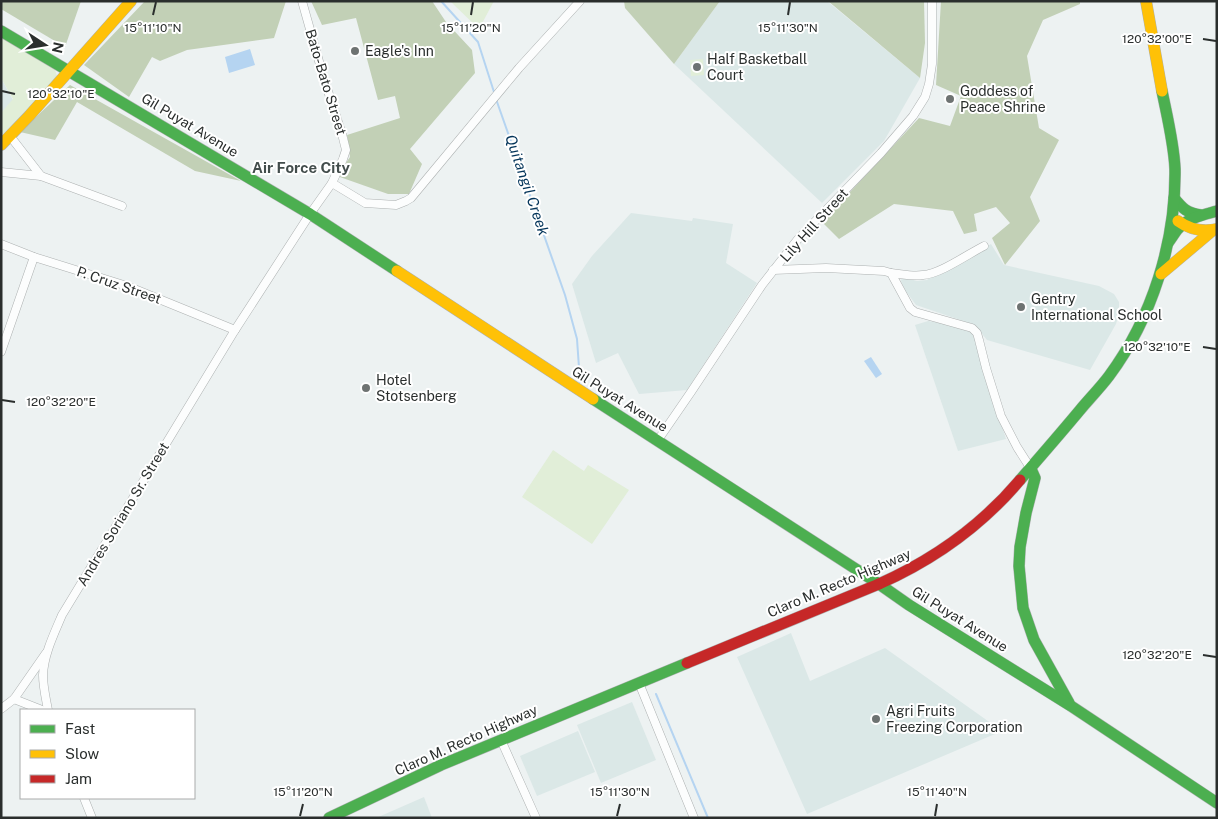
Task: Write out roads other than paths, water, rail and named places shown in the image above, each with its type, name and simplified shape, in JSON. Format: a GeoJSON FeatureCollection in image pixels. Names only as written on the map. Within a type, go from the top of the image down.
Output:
{"type":"FeatureCollection","features":[{"type":"Feature","properties":{"kind":"main road"},"geometry":{"type":"LineString","coordinates":[[1,145],[131,1]]}},
{"type":"Feature","properties":{"kind":"main road","name":"Claro M. Recto Highway"},"geometry":{"type":"LineString","coordinates":[[329,818],[353,813],[441,765],[916,567],[957,540],[1014,489],[1042,453],[1109,376],[1137,331],[1161,274],[1173,216],[1175,168],[1146,1]]}},
{"type":"Feature","properties":{"kind":"main road","name":"Gil Puyat Avenue"},"geometry":{"type":"LineString","coordinates":[[1,31],[310,214],[909,605],[1070,706],[1217,803]]}},
{"type":"Feature","properties":{"kind":"main road"},"geometry":{"type":"LineString","coordinates":[[1174,198],[1185,211],[1201,215]]}},
{"type":"Feature","properties":{"kind":"main road"},"geometry":{"type":"LineString","coordinates":[[1168,244],[1176,230],[1182,225],[1201,215],[1217,211]]}},
{"type":"Feature","properties":{"kind":"main road"},"geometry":{"type":"LineString","coordinates":[[1173,216],[1182,225],[1195,229],[1214,230]]}},
{"type":"Feature","properties":{"kind":"main road"},"geometry":{"type":"LineString","coordinates":[[1161,274],[1214,230]]}},
{"type":"Feature","properties":{"kind":"main road"},"geometry":{"type":"LineString","coordinates":[[1031,469],[1035,478],[1020,547],[1019,566],[1023,608],[1034,640],[1070,706]]}},
{"type":"Feature","properties":{"kind":"street","name":"Bato-Bato Street"},"geometry":{"type":"LineString","coordinates":[[302,1],[346,150],[344,159],[332,183],[310,214]]}},
{"type":"Feature","properties":{"kind":"street"},"geometry":{"type":"LineString","coordinates":[[332,183],[365,203],[396,205],[411,198],[519,68],[580,1]]}},
{"type":"Feature","properties":{"kind":"street","name":"Lily Hill Street"},"geometry":{"type":"LineString","coordinates":[[658,440],[773,270],[798,238],[881,153],[913,116],[925,97],[932,64],[932,1]]}},
{"type":"Feature","properties":{"kind":"street"},"geometry":{"type":"LineString","coordinates":[[10,136],[41,176]]}},
{"type":"Feature","properties":{"kind":"street"},"geometry":{"type":"LineString","coordinates":[[1,172],[41,176],[122,206]]}},
{"type":"Feature","properties":{"kind":"street","name":"Andres Soriano Sr. Street"},"geometry":{"type":"LineString","coordinates":[[48,709],[43,674],[47,651],[62,615],[236,330],[310,214]]}},
{"type":"Feature","properties":{"kind":"street","name":"P. Cruz Street"},"geometry":{"type":"LineString","coordinates":[[1,244],[34,257],[127,286],[236,330]]}},
{"type":"Feature","properties":{"kind":"street"},"geometry":{"type":"LineString","coordinates":[[773,270],[826,268],[884,270],[916,276],[937,272],[984,246]]}},
{"type":"Feature","properties":{"kind":"street"},"geometry":{"type":"LineString","coordinates":[[1,352],[34,257]]}},
{"type":"Feature","properties":{"kind":"street"},"geometry":{"type":"LineString","coordinates":[[892,273],[910,308],[915,312],[972,328],[976,333],[1001,416],[1031,469]]}},
{"type":"Feature","properties":{"kind":"street"},"geometry":{"type":"LineString","coordinates":[[1,709],[14,699],[47,651]]}},
{"type":"Feature","properties":{"kind":"street"},"geometry":{"type":"LineString","coordinates":[[639,683],[694,818]]}},
{"type":"Feature","properties":{"kind":"street"},"geometry":{"type":"LineString","coordinates":[[14,699],[39,709]]}},
{"type":"Feature","properties":{"kind":"street"},"geometry":{"type":"LineString","coordinates":[[501,740],[536,818]]}},
{"type":"Feature","properties":{"kind":"street"},"geometry":{"type":"LineString","coordinates":[[84,799],[92,818]]}},
{"type":"Feature","properties":{"kind":"water"},"geometry":{"type":"Polygon","coordinates":[[[250,49],[255,65],[229,73],[225,57],[250,49]]]}},
{"type":"Feature","properties":{"kind":"water"},"geometry":{"type":"Polygon","coordinates":[[[871,357],[882,374],[876,378],[864,361],[871,357]]]}},
{"type":"Feature","properties":{"kind":"waterway","name":"Quitangil Creek"},"geometry":{"type":"LineString","coordinates":[[441,1],[478,42],[494,92]]}},
{"type":"Feature","properties":{"kind":"waterway","name":"Quitangil Creek"},"geometry":{"type":"LineString","coordinates":[[496,99],[565,295],[577,339],[580,382]]}},
{"type":"Feature","properties":{"kind":"waterway","name":"Quitangil Creek"},"geometry":{"type":"LineString","coordinates":[[656,694],[708,818]]}},
{"type":"Feature","properties":{"kind":"place","name":"Eagle's Inn"},"geometry":{"type":"Point","coordinates":[355,51]}},
{"type":"Feature","properties":{"kind":"place","name":"Half Basketball Court"},"geometry":{"type":"Point","coordinates":[697,67]}},
{"type":"Feature","properties":{"kind":"place","name":"Goddess of Peace Shrine"},"geometry":{"type":"Point","coordinates":[950,99]}},
{"type":"Feature","properties":{"kind":"place","name":"Gentry International School"},"geometry":{"type":"Point","coordinates":[1021,307]}},
{"type":"Feature","properties":{"kind":"place","name":"Hotel Stotsenberg"},"geometry":{"type":"Point","coordinates":[366,388]}},
{"type":"Feature","properties":{"kind":"place","name":"Agri Fruits Freezing Corporation"},"geometry":{"type":"Point","coordinates":[876,719]}},
{"type":"Feature","properties":{"kind":"district","name":"Air Force City"},"geometry":{"type":"Point","coordinates":[301,168]}}]}
